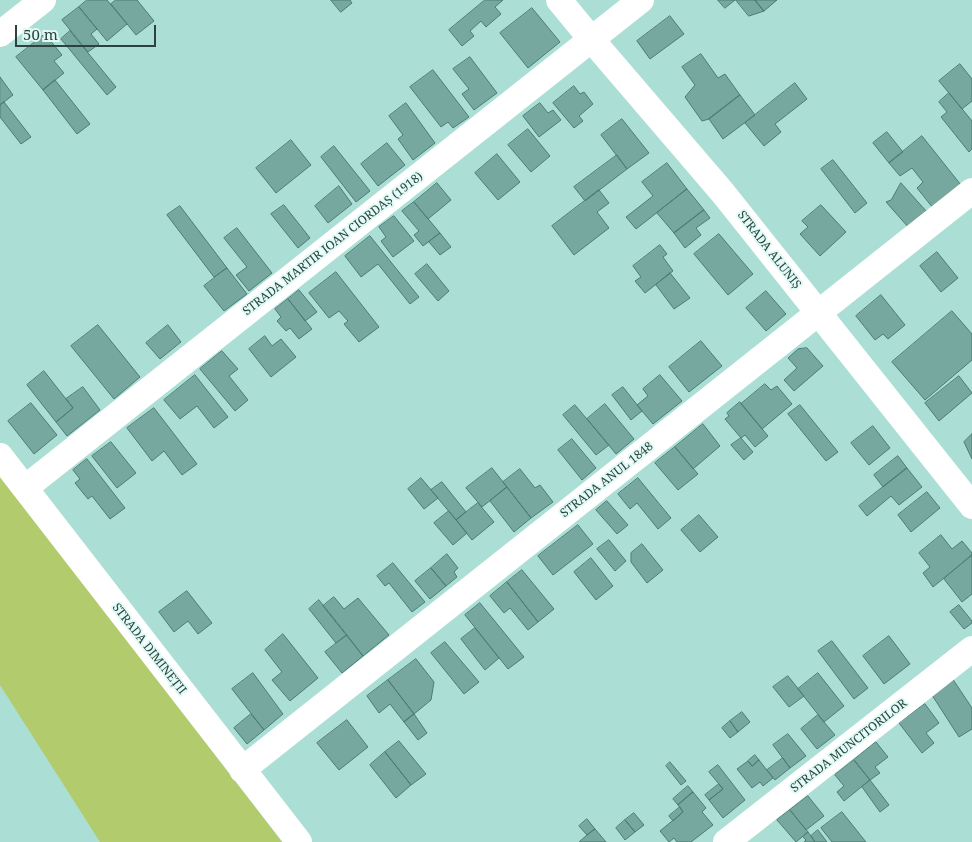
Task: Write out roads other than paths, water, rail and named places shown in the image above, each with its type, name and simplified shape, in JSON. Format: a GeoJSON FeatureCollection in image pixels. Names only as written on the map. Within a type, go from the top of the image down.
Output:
{"type":"FeatureCollection","features":[{"type":"Feature","properties":{"kind":"street"},"geometry":{"type":"LineString","coordinates":[[0,34],[43,0]]}},
{"type":"Feature","properties":{"kind":"street","name":"STRADA ALUNIȘ"},"geometry":{"type":"LineString","coordinates":[[559,0],[590,39],[723,193],[972,506]]}},
{"type":"Feature","properties":{"kind":"street","name":"STRADA MARTIR IOAN CIORDAȘ (1918)"},"geometry":{"type":"LineString","coordinates":[[25,488],[641,0]]}},
{"type":"Feature","properties":{"kind":"street","name":"STRADA ANUL 1848"},"geometry":{"type":"LineString","coordinates":[[242,770],[972,191]]}},
{"type":"Feature","properties":{"kind":"street","name":"STRADA DIMINEȚII"},"geometry":{"type":"LineString","coordinates":[[0,456],[299,842]]}},
{"type":"Feature","properties":{"kind":"street","name":"STRADA MUNCITORILOR"},"geometry":{"type":"LineString","coordinates":[[726,842],[972,649]]}}]}
